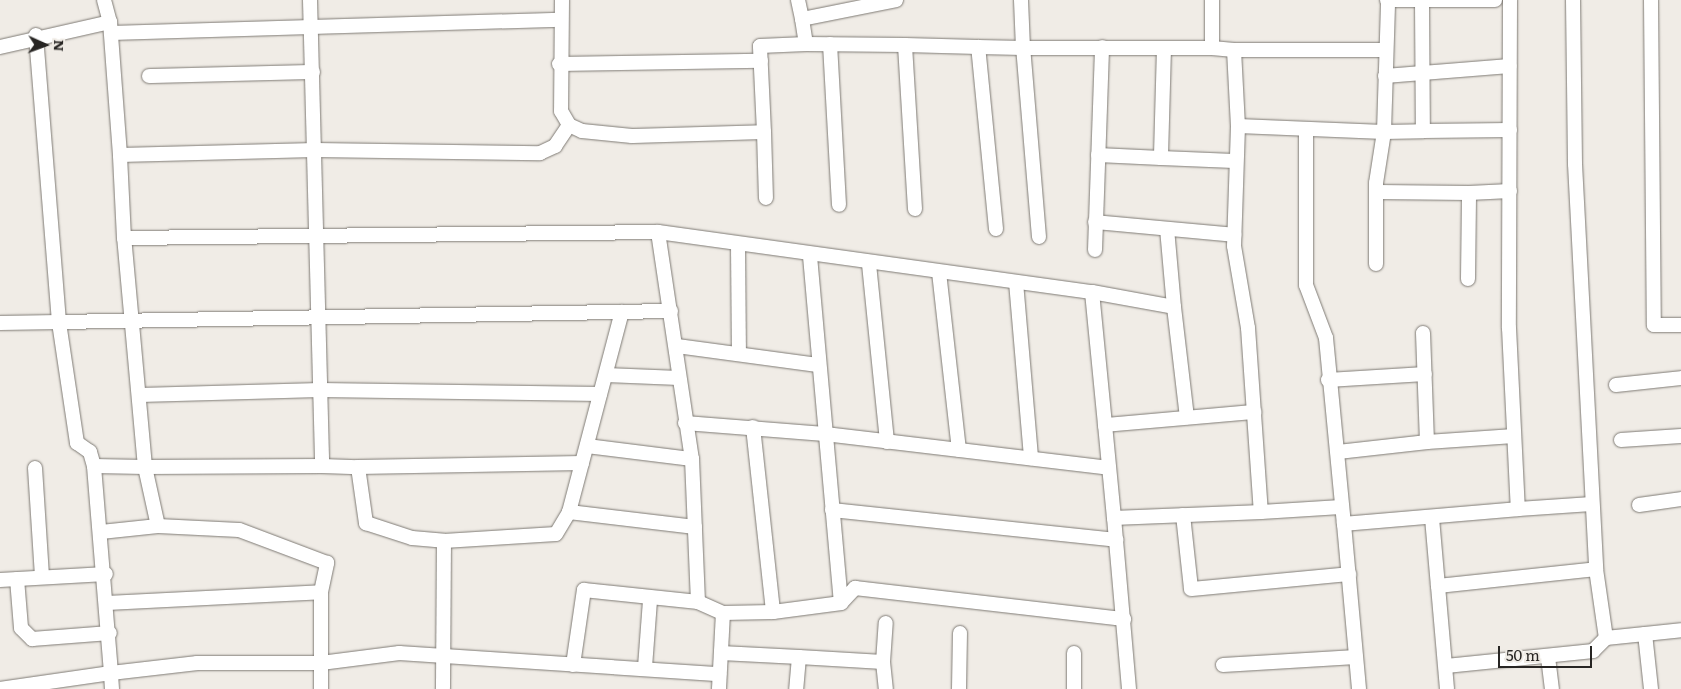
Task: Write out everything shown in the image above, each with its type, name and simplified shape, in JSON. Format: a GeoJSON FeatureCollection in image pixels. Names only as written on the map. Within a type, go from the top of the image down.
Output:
{"type":"FeatureCollection","features":[{"type":"Feature","properties":{"kind":"street"},"geometry":{"type":"LineString","coordinates":[[104,0],[110,27],[120,155],[124,238],[140,395],[144,467],[158,526]]}},
{"type":"Feature","properties":{"kind":"street"},"geometry":{"type":"LineString","coordinates":[[310,0],[315,150],[316,315],[322,466]]}},
{"type":"Feature","properties":{"kind":"street"},"geometry":{"type":"LineString","coordinates":[[562,0],[559,64],[561,111],[569,126]]}},
{"type":"Feature","properties":{"kind":"street"},"geometry":{"type":"LineString","coordinates":[[798,0],[806,44]]}},
{"type":"Feature","properties":{"kind":"street"},"geometry":{"type":"LineString","coordinates":[[802,19],[896,0]]}},
{"type":"Feature","properties":{"kind":"street"},"geometry":{"type":"LineString","coordinates":[[1021,0],[1038,237]]}},
{"type":"Feature","properties":{"kind":"street"},"geometry":{"type":"LineString","coordinates":[[1212,0],[1212,48]]}},
{"type":"Feature","properties":{"kind":"street"},"geometry":{"type":"LineString","coordinates":[[1376,264],[1378,192],[1376,183],[1384,132],[1386,76],[1384,50],[1387,1],[1495,0]]}},
{"type":"Feature","properties":{"kind":"street"},"geometry":{"type":"LineString","coordinates":[[1510,0],[1510,191],[1514,436],[1518,509]]}},
{"type":"Feature","properties":{"kind":"street"},"geometry":{"type":"LineString","coordinates":[[1573,0],[1575,173],[1592,504],[1596,569],[1606,638]]}},
{"type":"Feature","properties":{"kind":"street"},"geometry":{"type":"LineString","coordinates":[[1650,0],[1654,325],[1681,326]]}},
{"type":"Feature","properties":{"kind":"street"},"geometry":{"type":"LineString","coordinates":[[1422,2],[1421,72],[1423,131]]}},
{"type":"Feature","properties":{"kind":"street"},"geometry":{"type":"LineString","coordinates":[[0,47],[36,36],[110,27],[312,26],[561,20]]}},
{"type":"Feature","properties":{"kind":"street"},"geometry":{"type":"LineString","coordinates":[[36,36],[59,322],[77,443],[90,452],[94,466],[106,574],[112,689]]}},
{"type":"Feature","properties":{"kind":"street"},"geometry":{"type":"LineString","coordinates":[[766,198],[760,46],[830,44],[978,48],[1102,47],[1234,50],[1384,50]]}},
{"type":"Feature","properties":{"kind":"street"},"geometry":{"type":"LineString","coordinates":[[830,44],[839,205]]}},
{"type":"Feature","properties":{"kind":"street"},"geometry":{"type":"LineString","coordinates":[[905,45],[915,209]]}},
{"type":"Feature","properties":{"kind":"street"},"geometry":{"type":"LineString","coordinates":[[1095,250],[1102,47]]}},
{"type":"Feature","properties":{"kind":"street"},"geometry":{"type":"LineString","coordinates":[[978,48],[996,229]]}},
{"type":"Feature","properties":{"kind":"street"},"geometry":{"type":"LineString","coordinates":[[1160,158],[1164,48]]}},
{"type":"Feature","properties":{"kind":"street"},"geometry":{"type":"LineString","coordinates":[[1234,50],[1238,126],[1234,161],[1234,235],[1248,328],[1261,512]]}},
{"type":"Feature","properties":{"kind":"street"},"geometry":{"type":"LineString","coordinates":[[559,64],[761,61]]}},
{"type":"Feature","properties":{"kind":"street"},"geometry":{"type":"LineString","coordinates":[[1386,76],[1510,66]]}},
{"type":"Feature","properties":{"kind":"street"},"geometry":{"type":"LineString","coordinates":[[149,76],[313,72]]}},
{"type":"Feature","properties":{"kind":"street"},"geometry":{"type":"LineString","coordinates":[[120,155],[315,150],[540,153],[555,146],[569,126]]}},
{"type":"Feature","properties":{"kind":"street"},"geometry":{"type":"LineString","coordinates":[[569,126],[632,136],[764,132]]}},
{"type":"Feature","properties":{"kind":"street"},"geometry":{"type":"LineString","coordinates":[[1238,126],[1384,132],[1510,130]]}},
{"type":"Feature","properties":{"kind":"street"},"geometry":{"type":"LineString","coordinates":[[1306,129],[1306,285],[1326,338],[1328,380],[1338,452],[1341,507],[1359,689]]}},
{"type":"Feature","properties":{"kind":"street"},"geometry":{"type":"LineString","coordinates":[[1098,155],[1234,161]]}},
{"type":"Feature","properties":{"kind":"street"},"geometry":{"type":"LineString","coordinates":[[1378,192],[1469,193],[1510,191]]}},
{"type":"Feature","properties":{"kind":"street"},"geometry":{"type":"LineString","coordinates":[[1468,279],[1469,193]]}},
{"type":"Feature","properties":{"kind":"street"},"geometry":{"type":"LineString","coordinates":[[1095,222],[1234,235]]}},
{"type":"Feature","properties":{"kind":"street"},"geometry":{"type":"LineString","coordinates":[[1167,229],[1187,417]]}},
{"type":"Feature","properties":{"kind":"street"},"geometry":{"type":"LineString","coordinates":[[124,238],[315,233],[658,232],[810,256],[1092,292],[1174,307]]}},
{"type":"Feature","properties":{"kind":"street"},"geometry":{"type":"LineString","coordinates":[[658,232],[672,311],[685,423],[692,459],[698,602]]}},
{"type":"Feature","properties":{"kind":"street"},"geometry":{"type":"LineString","coordinates":[[738,245],[739,354]]}},
{"type":"Feature","properties":{"kind":"street"},"geometry":{"type":"LineString","coordinates":[[810,256],[818,365],[842,603]]}},
{"type":"Feature","properties":{"kind":"street"},"geometry":{"type":"LineString","coordinates":[[869,264],[887,442]]}},
{"type":"Feature","properties":{"kind":"street"},"geometry":{"type":"LineString","coordinates":[[939,272],[959,450]]}},
{"type":"Feature","properties":{"kind":"street"},"geometry":{"type":"LineString","coordinates":[[1016,282],[1031,458]]}},
{"type":"Feature","properties":{"kind":"street"},"geometry":{"type":"LineString","coordinates":[[1092,292],[1130,689]]}},
{"type":"Feature","properties":{"kind":"street"},"geometry":{"type":"LineString","coordinates":[[0,324],[132,318],[672,311]]}},
{"type":"Feature","properties":{"kind":"street"},"geometry":{"type":"LineString","coordinates":[[358,467],[366,523],[412,538],[444,541],[556,534],[569,512],[622,312]]}},
{"type":"Feature","properties":{"kind":"street"},"geometry":{"type":"LineString","coordinates":[[1423,333],[1427,442]]}},
{"type":"Feature","properties":{"kind":"street"},"geometry":{"type":"LineString","coordinates":[[677,346],[818,365]]}},
{"type":"Feature","properties":{"kind":"street"},"geometry":{"type":"LineString","coordinates":[[1328,380],[1425,374]]}},
{"type":"Feature","properties":{"kind":"street"},"geometry":{"type":"LineString","coordinates":[[606,375],[679,378]]}},
{"type":"Feature","properties":{"kind":"street"},"geometry":{"type":"LineString","coordinates":[[1616,385],[1681,378]]}},
{"type":"Feature","properties":{"kind":"street"},"geometry":{"type":"LineString","coordinates":[[140,395],[320,390],[600,394]]}},
{"type":"Feature","properties":{"kind":"street"},"geometry":{"type":"LineString","coordinates":[[1105,425],[1254,412]]}},
{"type":"Feature","properties":{"kind":"street"},"geometry":{"type":"LineString","coordinates":[[685,423],[825,434],[1109,468]]}},
{"type":"Feature","properties":{"kind":"street"},"geometry":{"type":"LineString","coordinates":[[753,427],[773,612]]}},
{"type":"Feature","properties":{"kind":"street"},"geometry":{"type":"LineString","coordinates":[[1338,452],[1427,442],[1514,436]]}},
{"type":"Feature","properties":{"kind":"street"},"geometry":{"type":"LineString","coordinates":[[1621,440],[1681,436]]}},
{"type":"Feature","properties":{"kind":"street"},"geometry":{"type":"LineString","coordinates":[[587,446],[692,459]]}},
{"type":"Feature","properties":{"kind":"street"},"geometry":{"type":"LineString","coordinates":[[94,466],[358,467],[582,462]]}},
{"type":"Feature","properties":{"kind":"street"},"geometry":{"type":"LineString","coordinates":[[35,468],[42,577]]}},
{"type":"Feature","properties":{"kind":"street"},"geometry":{"type":"LineString","coordinates":[[1639,505],[1681,499]]}},
{"type":"Feature","properties":{"kind":"street"},"geometry":{"type":"LineString","coordinates":[[1344,524],[1592,504]]}},
{"type":"Feature","properties":{"kind":"street"},"geometry":{"type":"LineString","coordinates":[[1114,518],[1341,507]]}},
{"type":"Feature","properties":{"kind":"street"},"geometry":{"type":"LineString","coordinates":[[832,510],[1116,540]]}},
{"type":"Feature","properties":{"kind":"street"},"geometry":{"type":"LineString","coordinates":[[569,512],[695,527]]}},
{"type":"Feature","properties":{"kind":"street"},"geometry":{"type":"LineString","coordinates":[[1183,515],[1191,589],[1349,574]]}},
{"type":"Feature","properties":{"kind":"street"},"geometry":{"type":"LineString","coordinates":[[1432,518],[1447,689]]}},
{"type":"Feature","properties":{"kind":"street"},"geometry":{"type":"LineString","coordinates":[[101,532],[158,526],[239,530],[327,563],[321,592],[321,689]]}},
{"type":"Feature","properties":{"kind":"street"},"geometry":{"type":"LineString","coordinates":[[443,689],[444,541]]}},
{"type":"Feature","properties":{"kind":"street"},"geometry":{"type":"LineString","coordinates":[[1438,586],[1596,569]]}},
{"type":"Feature","properties":{"kind":"street"},"geometry":{"type":"LineString","coordinates":[[0,580],[106,574]]}},
{"type":"Feature","properties":{"kind":"street"},"geometry":{"type":"LineString","coordinates":[[17,579],[21,628],[32,639],[110,633]]}},
{"type":"Feature","properties":{"kind":"street"},"geometry":{"type":"LineString","coordinates":[[573,665],[584,590],[650,600],[698,602],[723,613],[773,612],[842,603],[855,588],[1124,619]]}},
{"type":"Feature","properties":{"kind":"street"},"geometry":{"type":"LineString","coordinates":[[108,603],[321,592]]}},
{"type":"Feature","properties":{"kind":"street"},"geometry":{"type":"LineString","coordinates":[[645,667],[650,600]]}},
{"type":"Feature","properties":{"kind":"street"},"geometry":{"type":"LineString","coordinates":[[719,689],[723,613]]}},
{"type":"Feature","properties":{"kind":"street"},"geometry":{"type":"LineString","coordinates":[[886,623],[883,662],[886,689]]}},
{"type":"Feature","properties":{"kind":"street"},"geometry":{"type":"LineString","coordinates":[[1446,666],[1593,651],[1606,638],[1681,630]]}},
{"type":"Feature","properties":{"kind":"street"},"geometry":{"type":"LineString","coordinates":[[958,689],[960,633]]}},
{"type":"Feature","properties":{"kind":"street"},"geometry":{"type":"LineString","coordinates":[[1645,634],[1651,689]]}},
{"type":"Feature","properties":{"kind":"street"},"geometry":{"type":"LineString","coordinates":[[1074,652],[1074,689]]}},
{"type":"Feature","properties":{"kind":"street"},"geometry":{"type":"LineString","coordinates":[[0,689],[197,663],[321,663],[399,653],[573,665],[645,667],[719,674]]}},
{"type":"Feature","properties":{"kind":"street"},"geometry":{"type":"LineString","coordinates":[[721,653],[883,662]]}},
{"type":"Feature","properties":{"kind":"street"},"geometry":{"type":"LineString","coordinates":[[796,689],[799,657]]}},
{"type":"Feature","properties":{"kind":"street"},"geometry":{"type":"LineString","coordinates":[[1223,666],[1356,657]]}},
{"type":"Feature","properties":{"kind":"street"},"geometry":{"type":"LineString","coordinates":[[1548,657],[1552,689]]}}]}
